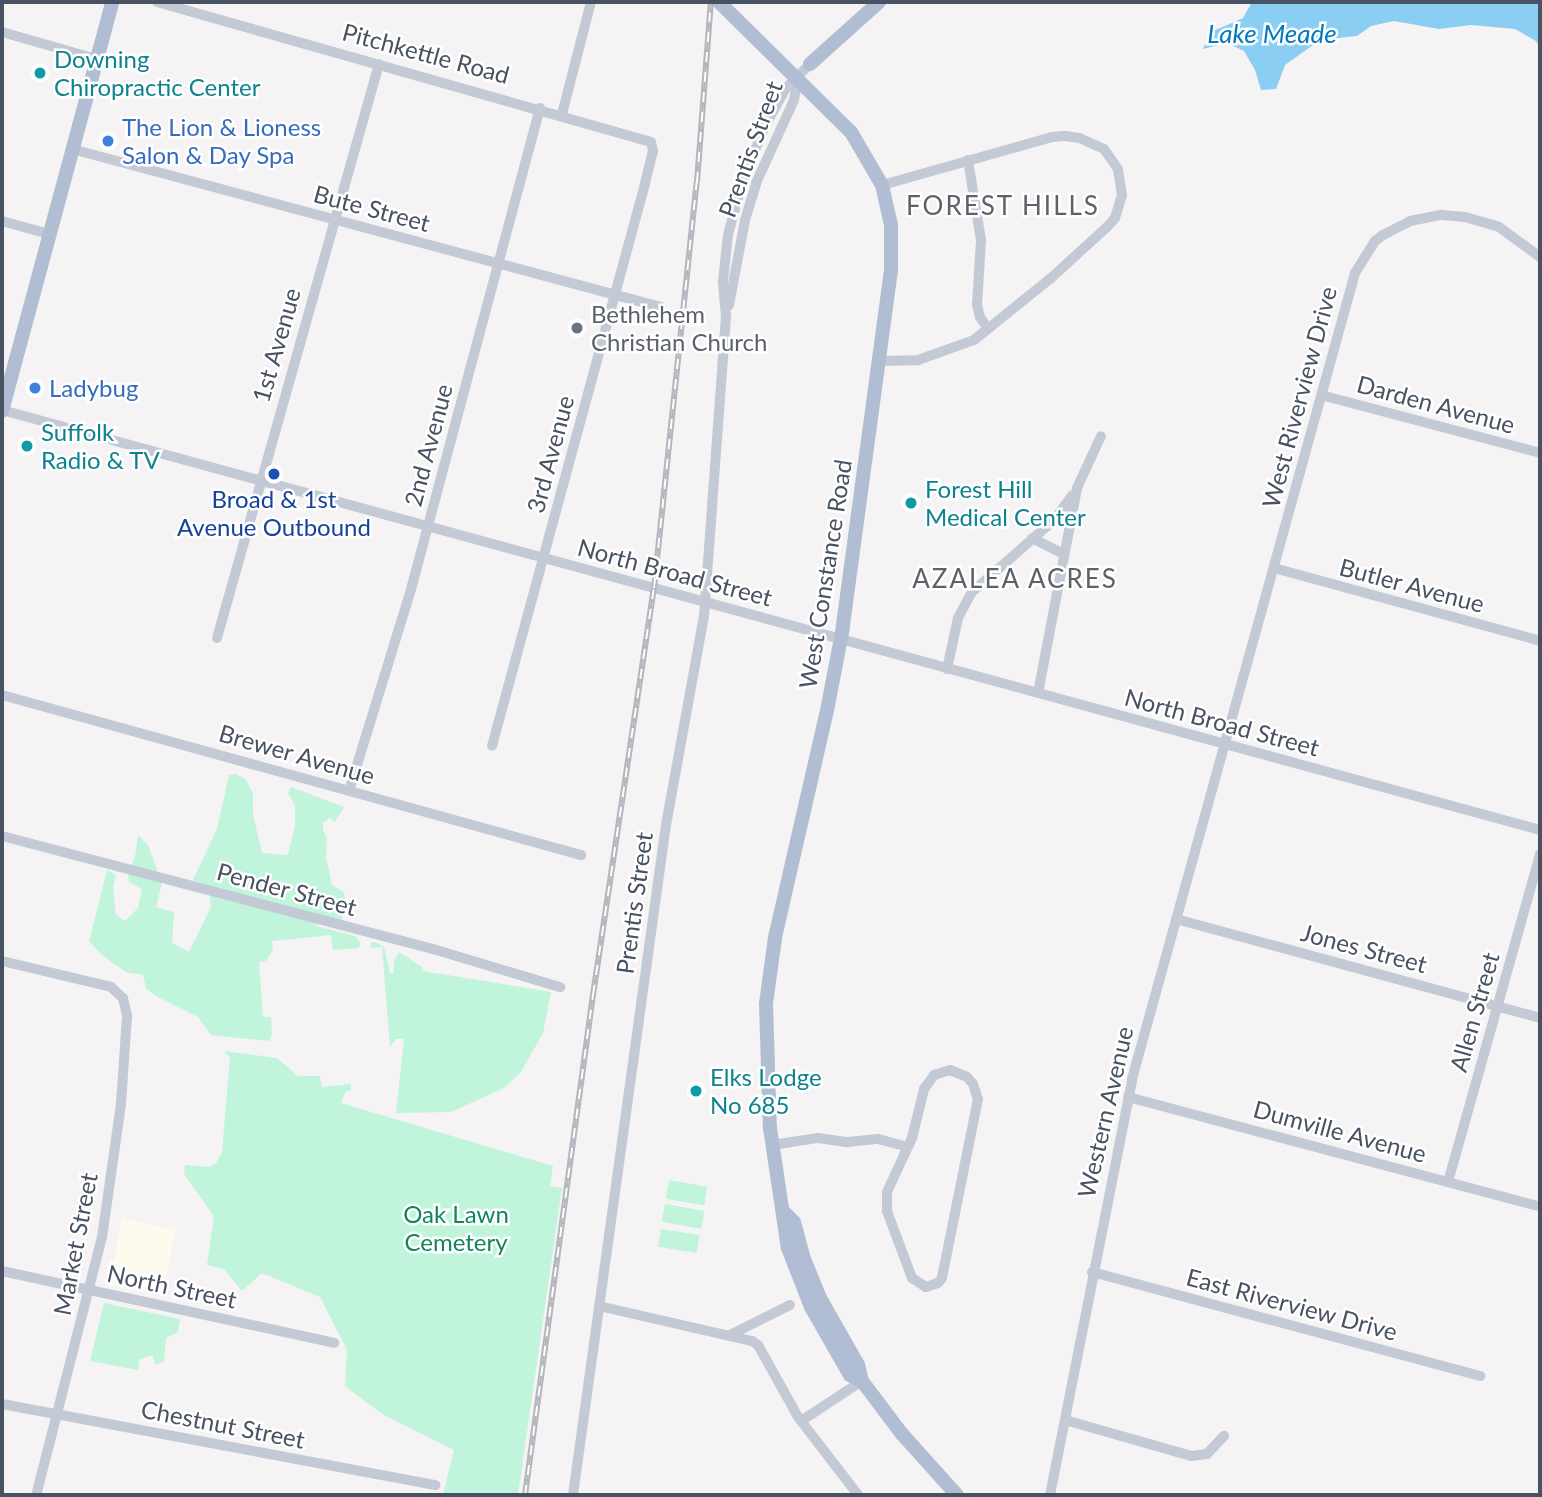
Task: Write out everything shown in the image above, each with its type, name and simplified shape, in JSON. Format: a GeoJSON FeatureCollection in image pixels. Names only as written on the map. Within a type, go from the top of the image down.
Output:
{"type":"FeatureCollection","features":[{"type":"Feature","properties":{"kind":"main road"},"geometry":{"type":"LineString","coordinates":[[2,410],[112,2]]}},
{"type":"Feature","properties":{"kind":"main road","name":"West Constance Road"},"geometry":{"type":"LineString","coordinates":[[719,2],[851,132],[882,185],[892,248],[879,361],[841,639],[770,967],[765,1048],[772,1145],[788,1248],[811,1307],[850,1375],[862,1381],[902,1434],[957,1495]]}},
{"type":"Feature","properties":{"kind":"main road"},"geometry":{"type":"LineString","coordinates":[[810,64],[879,2]]}},
{"type":"Feature","properties":{"kind":"street","name":"Pitchkettle Road"},"geometry":{"type":"LineString","coordinates":[[157,2],[646,138],[653,147],[648,173]]}},
{"type":"Feature","properties":{"kind":"street"},"geometry":{"type":"LineString","coordinates":[[562,114],[591,2]]}},
{"type":"Feature","properties":{"kind":"street"},"geometry":{"type":"LineString","coordinates":[[2,32],[96,60]]}},
{"type":"Feature","properties":{"kind":"street","name":"1st Avenue"},"geometry":{"type":"LineString","coordinates":[[217,638],[379,64]]}},
{"type":"Feature","properties":{"kind":"street"},"geometry":{"type":"LineString","coordinates":[[799,79],[810,64]]}},
{"type":"Feature","properties":{"kind":"street","name":"Prentis Street"},"geometry":{"type":"LineString","coordinates":[[573,1495],[666,825],[704,616],[726,317],[724,269],[737,198],[765,126],[786,88],[799,79]]}},
{"type":"Feature","properties":{"kind":"street","name":"2nd Avenue"},"geometry":{"type":"LineString","coordinates":[[349,791],[427,527],[540,108]]}},
{"type":"Feature","properties":{"kind":"street"},"geometry":{"type":"LineString","coordinates":[[879,361],[899,362],[938,355],[966,344],[988,329],[1080,254],[1107,227],[1120,207],[1121,180],[1113,160],[1104,149],[1079,138],[1065,136],[1052,137],[882,185]]}},
{"type":"Feature","properties":{"kind":"street","name":"Bute Street"},"geometry":{"type":"LineString","coordinates":[[72,149],[660,307]]}},
{"type":"Feature","properties":{"kind":"street"},"geometry":{"type":"LineString","coordinates":[[968,160],[981,240],[977,305],[980,317],[988,329]]}},
{"type":"Feature","properties":{"kind":"street","name":"3rd Avenue"},"geometry":{"type":"LineString","coordinates":[[492,746],[648,173]]}},
{"type":"Feature","properties":{"kind":"street","name":"West Riverview Drive"},"geometry":{"type":"LineString","coordinates":[[1224,744],[1351,283],[1363,258],[1383,235],[1410,221],[1428,216],[1465,217],[1499,227],[1540,257]]}},
{"type":"Feature","properties":{"kind":"street"},"geometry":{"type":"LineString","coordinates":[[2,221],[49,234]]}},
{"type":"Feature","properties":{"kind":"street","name":"Darden Avenue"},"geometry":{"type":"LineString","coordinates":[[1321,395],[1540,453]]}},
{"type":"Feature","properties":{"kind":"street","name":"North Broad Street"},"geometry":{"type":"LineString","coordinates":[[2,410],[1540,830]]}},
{"type":"Feature","properties":{"kind":"street"},"geometry":{"type":"LineString","coordinates":[[947,669],[964,604],[982,582],[1055,519],[1077,488],[1101,436]]}},
{"type":"Feature","properties":{"kind":"street"},"geometry":{"type":"LineString","coordinates":[[1038,693],[1077,488]]}},
{"type":"Feature","properties":{"kind":"street"},"geometry":{"type":"LineString","coordinates":[[1032,538],[1064,554]]}},
{"type":"Feature","properties":{"kind":"street","name":"Butler Avenue"},"geometry":{"type":"LineString","coordinates":[[1274,568],[1540,641]]}},
{"type":"Feature","properties":{"kind":"street","name":"Brewer Avenue"},"geometry":{"type":"LineString","coordinates":[[2,695],[581,855]]}},
{"type":"Feature","properties":{"kind":"street","name":"Western Avenue"},"geometry":{"type":"LineString","coordinates":[[1050,1495],[1128,1097],[1224,744]]}},
{"type":"Feature","properties":{"kind":"street","name":"Pender Street"},"geometry":{"type":"LineString","coordinates":[[2,836],[433,949],[560,987]]}},
{"type":"Feature","properties":{"kind":"street","name":"Allen Street"},"geometry":{"type":"LineString","coordinates":[[1448,1182],[1540,854]]}},
{"type":"Feature","properties":{"kind":"street","name":"Jones Street"},"geometry":{"type":"LineString","coordinates":[[1176,919],[1540,1018]]}},
{"type":"Feature","properties":{"kind":"street","name":"Market Street"},"geometry":{"type":"LineString","coordinates":[[2,961],[103,984],[123,998],[127,1016],[121,1104],[102,1237],[36,1495]]}},
{"type":"Feature","properties":{"kind":"street"},"geometry":{"type":"LineString","coordinates":[[950,1070],[967,1077],[973,1084],[978,1099],[942,1278],[933,1287],[920,1285],[912,1278],[887,1211],[887,1192],[908,1147],[927,1083],[942,1071],[950,1070]]}},
{"type":"Feature","properties":{"kind":"street","name":"Dumville Avenue"},"geometry":{"type":"LineString","coordinates":[[1128,1097],[1540,1207]]}},
{"type":"Feature","properties":{"kind":"street"},"geometry":{"type":"LineString","coordinates":[[772,1145],[818,1138],[848,1142],[878,1139],[908,1147]]}},
{"type":"Feature","properties":{"kind":"street","name":"North Street"},"geometry":{"type":"LineString","coordinates":[[2,1271],[334,1343]]}},
{"type":"Feature","properties":{"kind":"street","name":"East Riverview Drive"},"geometry":{"type":"LineString","coordinates":[[1093,1272],[1480,1376]]}},
{"type":"Feature","properties":{"kind":"street"},"geometry":{"type":"LineString","coordinates":[[730,1335],[790,1305]]}},
{"type":"Feature","properties":{"kind":"street"},"geometry":{"type":"LineString","coordinates":[[599,1306],[730,1335],[758,1345],[801,1421],[858,1495]]}},
{"type":"Feature","properties":{"kind":"street"},"geometry":{"type":"LineString","coordinates":[[801,1421],[862,1381]]}},
{"type":"Feature","properties":{"kind":"street","name":"Chestnut Street"},"geometry":{"type":"LineString","coordinates":[[2,1404],[436,1485]]}},
{"type":"Feature","properties":{"kind":"street"},"geometry":{"type":"LineString","coordinates":[[1065,1420],[1191,1456],[1207,1454],[1224,1436]]}},
{"type":"Feature","properties":{"kind":"shaded area"},"geometry":{"type":"Polygon","coordinates":[[[122,1219],[175,1229],[162,1294],[109,1284],[122,1219]]]}},
{"type":"Feature","properties":{"kind":"green space"},"geometry":{"type":"Polygon","coordinates":[[[236,774],[246,780],[253,794],[253,815],[262,853],[288,855],[295,825],[295,805],[288,794],[291,787],[344,807],[335,822],[330,818],[323,823],[323,831],[327,837],[326,857],[332,885],[344,892],[346,904],[341,923],[320,917],[316,926],[355,936],[360,943],[359,948],[333,950],[331,935],[272,941],[273,949],[266,961],[259,962],[263,1017],[271,1017],[272,1035],[269,1041],[211,1035],[198,1017],[156,996],[146,988],[143,975],[126,972],[102,955],[89,941],[107,870],[116,875],[113,888],[116,915],[125,921],[138,908],[142,889],[129,882],[128,875],[135,857],[138,835],[148,845],[162,883],[156,907],[174,912],[172,943],[189,952],[211,907],[208,886],[193,880],[217,829],[229,775],[236,774]]]}},
{"type":"Feature","properties":{"kind":"green space"},"geometry":{"type":"Polygon","coordinates":[[[371,942],[384,947],[390,973],[394,973],[394,961],[399,952],[422,967],[423,971],[551,992],[543,1033],[521,1072],[504,1088],[451,1112],[396,1113],[404,1039],[396,1039],[390,1047],[382,947],[370,948],[371,942]]]}},
{"type":"Feature","properties":{"kind":"green space","name":"Oak Lawn Cemetery"},"geometry":{"type":"Polygon","coordinates":[[[224,1051],[277,1058],[298,1076],[320,1076],[322,1087],[351,1084],[351,1090],[345,1092],[341,1103],[553,1166],[550,1186],[562,1188],[518,1495],[443,1495],[454,1450],[382,1414],[345,1386],[347,1350],[320,1297],[262,1273],[242,1291],[224,1269],[207,1265],[214,1216],[184,1174],[185,1165],[209,1167],[216,1163],[222,1152],[230,1057],[224,1051]]]}},
{"type":"Feature","properties":{"kind":"green space"},"geometry":{"type":"Polygon","coordinates":[[[669,1180],[707,1187],[704,1205],[666,1199],[669,1180]]]}},
{"type":"Feature","properties":{"kind":"green space"},"geometry":{"type":"Polygon","coordinates":[[[665,1204],[704,1211],[701,1229],[662,1222],[665,1204]]]}},
{"type":"Feature","properties":{"kind":"green space"},"geometry":{"type":"Polygon","coordinates":[[[661,1229],[700,1235],[697,1253],[658,1247],[661,1229]]]}},
{"type":"Feature","properties":{"kind":"green space"},"geometry":{"type":"Polygon","coordinates":[[[104,1303],[180,1319],[178,1332],[166,1338],[164,1361],[156,1365],[152,1355],[139,1360],[138,1370],[90,1361],[104,1303]]]}},
{"type":"Feature","properties":{"kind":"water","name":"Lake Meade"},"geometry":{"type":"Polygon","coordinates":[[[1252,2],[1540,2],[1540,49],[1536,41],[1515,29],[1471,25],[1439,29],[1394,21],[1371,26],[1357,36],[1320,40],[1285,65],[1276,89],[1261,90],[1255,70],[1244,51],[1227,43],[1203,49],[1211,32],[1243,18],[1252,2]]]}},
{"type":"Feature","properties":{"kind":"railway"},"geometry":{"type":"LineString","coordinates":[[525,1495],[593,995],[654,588],[697,182],[711,2]]}},
{"type":"Feature","properties":{"kind":"place","name":"Downing Chiropractic Center"},"geometry":{"type":"Point","coordinates":[40,73]}},
{"type":"Feature","properties":{"kind":"place","name":"The Lion & Lioness Salon & Day Spa"},"geometry":{"type":"Point","coordinates":[108,141]}},
{"type":"Feature","properties":{"kind":"place","name":"Bethlehem Christian Church"},"geometry":{"type":"Point","coordinates":[577,328]}},
{"type":"Feature","properties":{"kind":"place","name":"Ladybug"},"geometry":{"type":"Point","coordinates":[35,388]}},
{"type":"Feature","properties":{"kind":"place","name":"Suffolk Radio & TV"},"geometry":{"type":"Point","coordinates":[27,446]}},
{"type":"Feature","properties":{"kind":"place","name":"Broad & 1st Avenue Outbound"},"geometry":{"type":"Point","coordinates":[274,474]}},
{"type":"Feature","properties":{"kind":"place","name":"Forest Hill Medical Center"},"geometry":{"type":"Point","coordinates":[911,503]}},
{"type":"Feature","properties":{"kind":"place","name":"Elks Lodge No 685"},"geometry":{"type":"Point","coordinates":[696,1091]}},
{"type":"Feature","properties":{"kind":"district","name":"FOREST HILLS"},"geometry":{"type":"Point","coordinates":[1003,206]}},
{"type":"Feature","properties":{"kind":"district","name":"AZALEA ACRES"},"geometry":{"type":"Point","coordinates":[1015,579]}}]}
